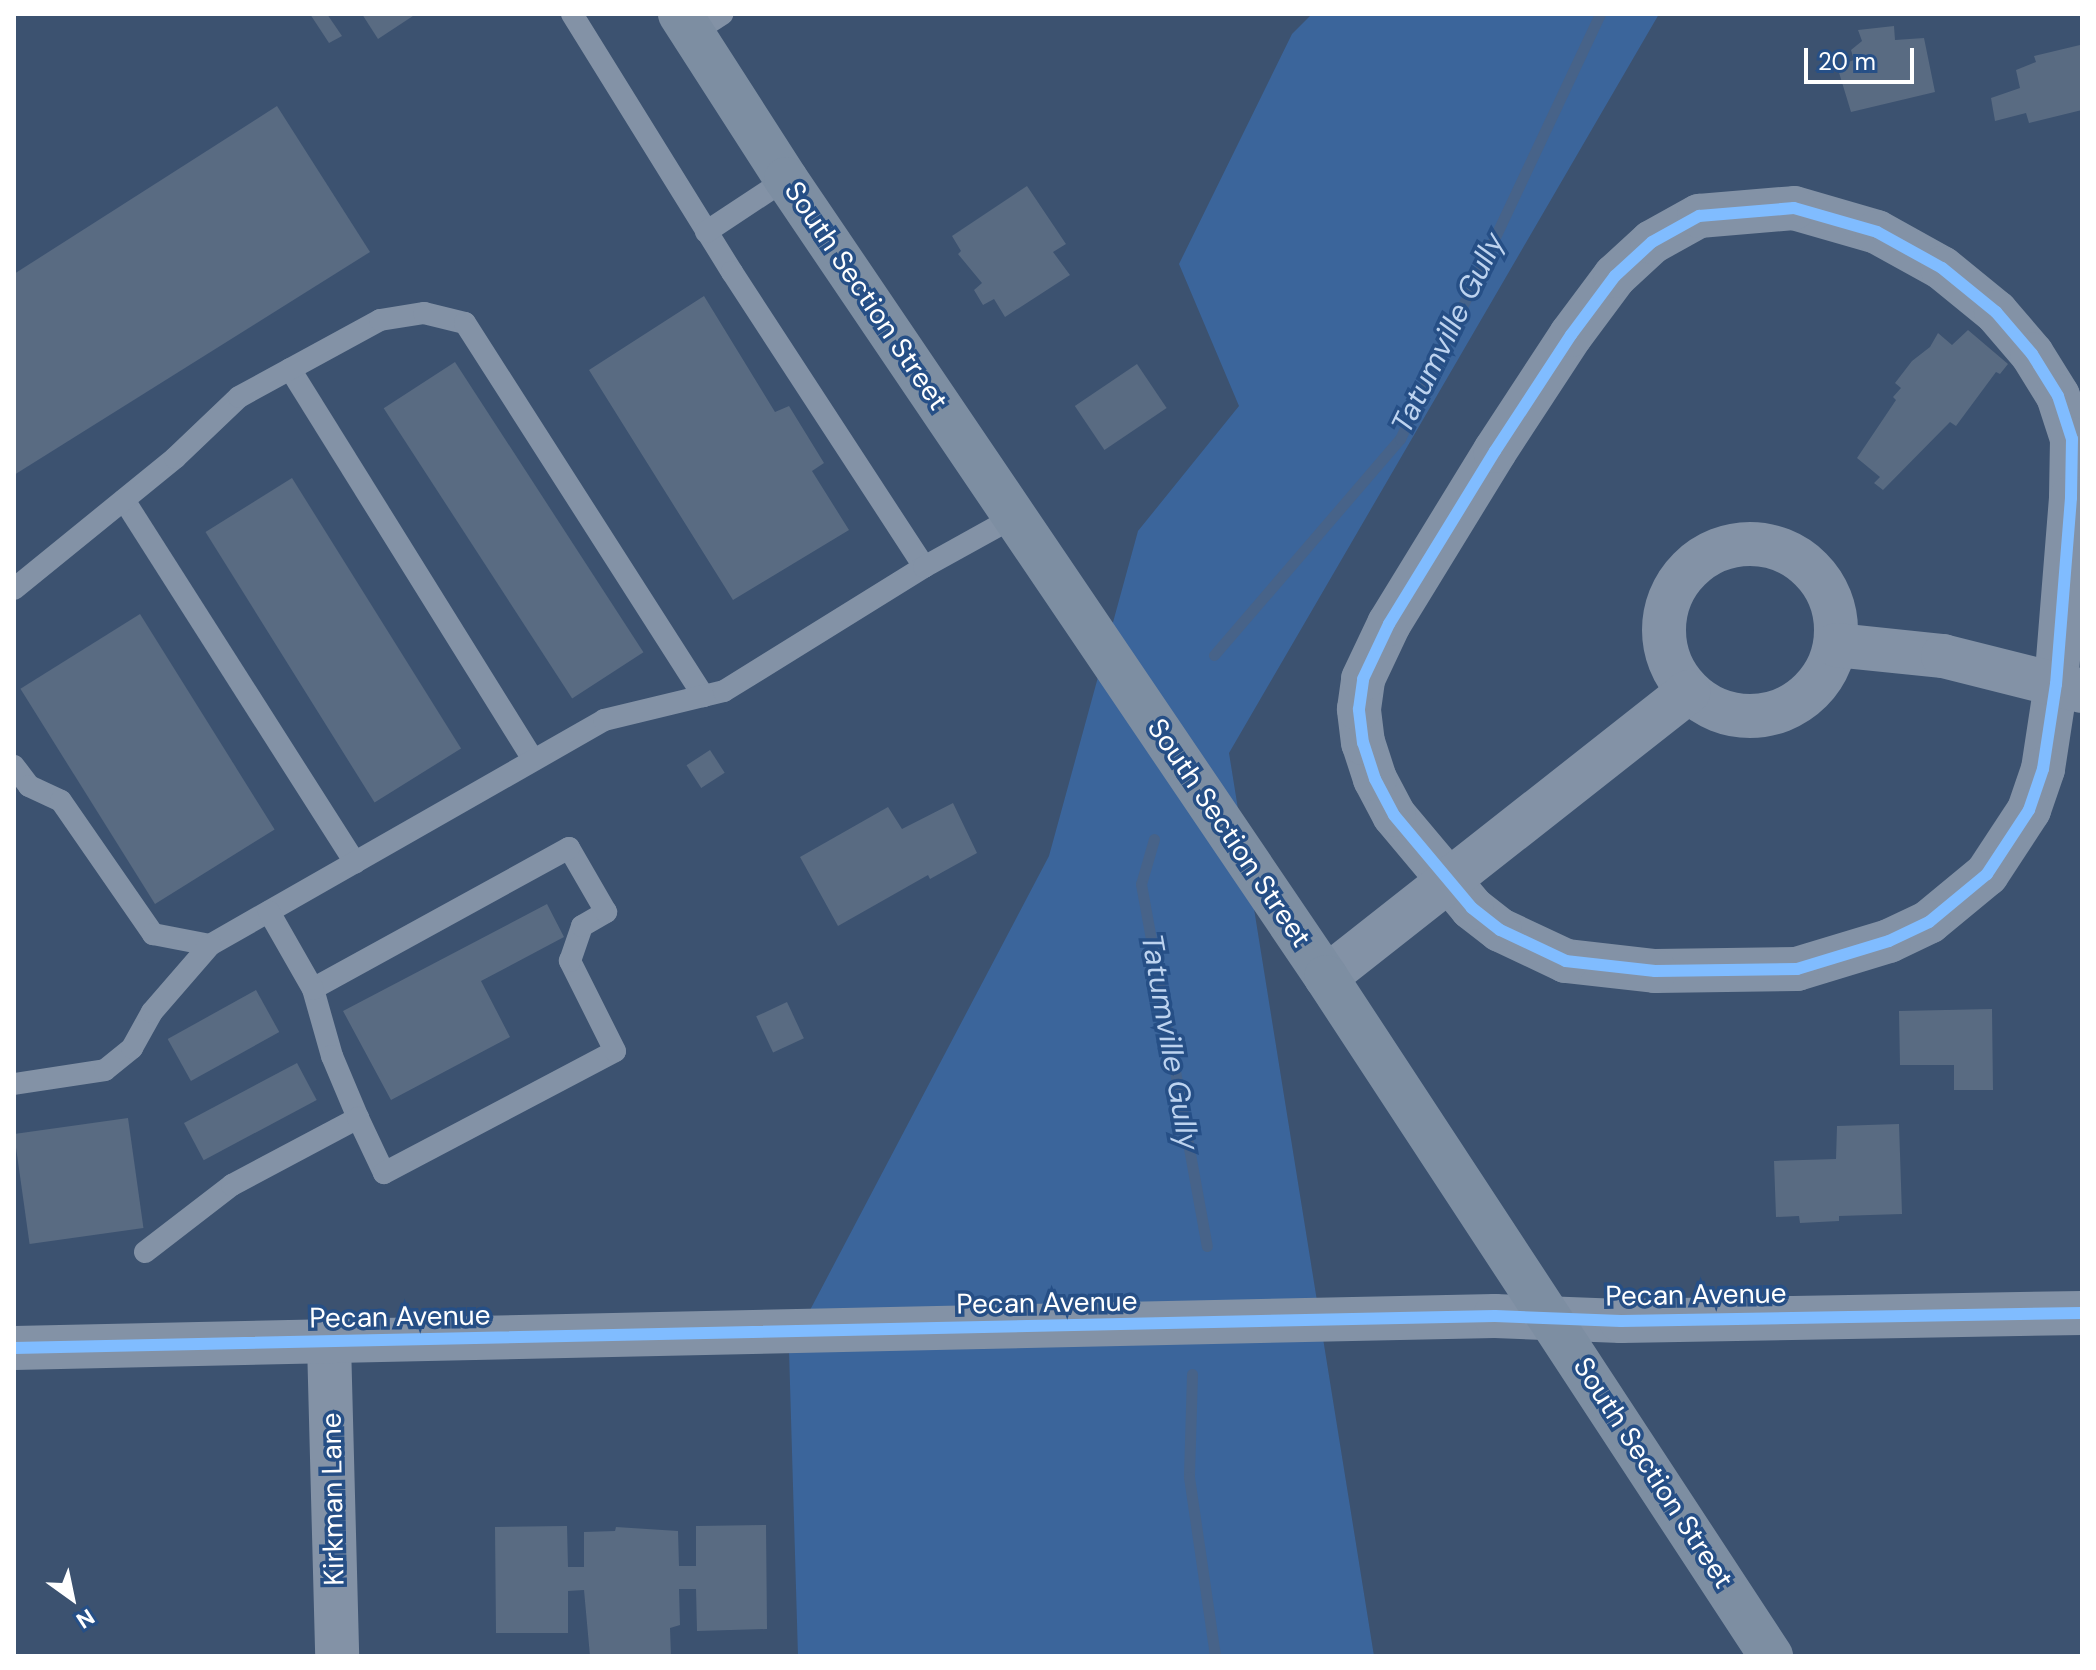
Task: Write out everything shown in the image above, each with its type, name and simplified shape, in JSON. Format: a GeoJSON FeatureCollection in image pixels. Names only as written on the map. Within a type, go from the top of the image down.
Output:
{"type":"FeatureCollection","features":[{"type":"Feature","properties":{"kind":"street","name":"South Section Street"},"geometry":{"type":"LineString","coordinates":[[698,20],[786,179],[1326,977],[1771,1656]]}},
{"type":"Feature","properties":{"kind":"street"},"geometry":{"type":"LineString","coordinates":[[1794,208],[1877,232],[1942,268],[1996,312],[2032,354],[2058,396],[2072,439],[2069,688],[2029,810],[1987,874],[1929,922],[1838,960],[1797,969],[1720,973],[1655,971],[1566,961],[1500,930],[1472,908],[1448,880],[1394,815],[1375,779],[1363,743],[1359,709],[1363,679],[1389,624],[1571,335],[1615,276],[1652,242],[1699,216],[1794,208]]}},
{"type":"Feature","properties":{"kind":"street"},"geometry":{"type":"LineString","coordinates":[[1753,543],[1782,549],[1808,564],[1826,587],[1836,615],[1836,645],[1827,670],[1811,692],[1788,708],[1763,716],[1736,716],[1710,708],[1688,692],[1671,668],[1663,639],[1665,610],[1677,582],[1697,561],[1723,547],[1753,543]]}},
{"type":"Feature","properties":{"kind":"street"},"geometry":{"type":"LineString","coordinates":[[1836,645],[1943,656],[2069,688]]}},
{"type":"Feature","properties":{"kind":"street"},"geometry":{"type":"LineString","coordinates":[[1326,977],[1688,692]]}},
{"type":"Feature","properties":{"kind":"street","name":"Pecan Avenue"},"geometry":{"type":"LineString","coordinates":[[14,1348],[1495,1316],[1621,1321],[2082,1313]]}},
{"type":"Feature","properties":{"kind":"street","name":"Kirkman Lane"},"geometry":{"type":"LineString","coordinates":[[329,1343],[337,1656]]}},
{"type":"Feature","properties":{"kind":"lane"},"geometry":{"type":"LineString","coordinates":[[572,14],[706,232],[924,567]]}},
{"type":"Feature","properties":{"kind":"lane"},"geometry":{"type":"LineString","coordinates":[[706,232],[786,179]]}},
{"type":"Feature","properties":{"kind":"lane"},"geometry":{"type":"LineString","coordinates":[[14,589],[175,458],[239,397],[380,320],[424,313],[465,323],[704,696]]}},
{"type":"Feature","properties":{"kind":"lane"},"geometry":{"type":"LineString","coordinates":[[290,369],[533,760]]}},
{"type":"Feature","properties":{"kind":"lane"},"geometry":{"type":"LineString","coordinates":[[124,500],[355,863]]}},
{"type":"Feature","properties":{"kind":"lane"},"geometry":{"type":"LineString","coordinates":[[14,1084],[105,1070],[132,1048],[152,1012],[210,945],[604,720],[724,691],[924,567],[1016,516]]}},
{"type":"Feature","properties":{"kind":"lane"},"geometry":{"type":"LineString","coordinates":[[14,766],[29,786],[61,801],[153,934],[210,945]]}},
{"type":"Feature","properties":{"kind":"lane"},"geometry":{"type":"LineString","coordinates":[[269,912],[313,989],[332,1056],[384,1173],[615,1051],[570,961],[582,926],[606,912],[569,848],[313,989]]}},
{"type":"Feature","properties":{"kind":"lane"},"geometry":{"type":"LineString","coordinates":[[145,1252],[232,1185],[358,1118]]}},
{"type":"Feature","properties":{"kind":"shaded area"},"geometry":{"type":"Polygon","coordinates":[[[1312,14],[1659,14],[1229,753],[1374,1656],[798,1656],[789,1350],[1049,856],[1138,531],[1239,406],[1179,264],[1292,34],[1312,14]]]}},
{"type":"Feature","properties":{"kind":"building"},"geometry":{"type":"Polygon","coordinates":[[[310,14],[327,14],[342,36],[329,43],[310,14]]]}},
{"type":"Feature","properties":{"kind":"building"},"geometry":{"type":"Polygon","coordinates":[[[362,14],[416,14],[378,39],[362,14]]]}},
{"type":"Feature","properties":{"kind":"building"},"geometry":{"type":"Polygon","coordinates":[[[1894,26],[1895,40],[1924,38],[1935,92],[1851,112],[1837,66],[1854,60],[1851,50],[1862,41],[1858,30],[1894,26]]]}},
{"type":"Feature","properties":{"kind":"building"},"geometry":{"type":"Polygon","coordinates":[[[2080,45],[2082,110],[2029,123],[2026,113],[1995,121],[1991,98],[2020,88],[2016,70],[2036,62],[2034,56],[2080,45]]]}},
{"type":"Feature","properties":{"kind":"building"},"geometry":{"type":"Polygon","coordinates":[[[277,106],[370,252],[14,475],[14,274],[277,106]]]}},
{"type":"Feature","properties":{"kind":"building"},"geometry":{"type":"Polygon","coordinates":[[[1027,186],[1066,244],[1053,252],[1070,275],[1005,317],[994,299],[983,305],[974,290],[982,283],[958,254],[961,251],[952,236],[1027,186]]]}},
{"type":"Feature","properties":{"kind":"building"},"geometry":{"type":"Polygon","coordinates":[[[704,296],[775,412],[789,406],[824,463],[812,471],[849,530],[733,600],[589,370],[704,296]]]}},
{"type":"Feature","properties":{"kind":"building"},"geometry":{"type":"Polygon","coordinates":[[[1968,330],[2008,364],[2000,374],[1996,372],[1956,426],[1950,422],[1883,490],[1874,483],[1880,477],[1857,458],[1896,400],[1893,397],[1901,388],[1895,383],[1912,361],[1930,347],[1938,333],[1952,345],[1968,330]]]}},
{"type":"Feature","properties":{"kind":"building"},"geometry":{"type":"Polygon","coordinates":[[[455,362],[643,652],[572,698],[384,408],[455,362]]]}},
{"type":"Feature","properties":{"kind":"building"},"geometry":{"type":"Polygon","coordinates":[[[1137,364],[1167,408],[1104,450],[1075,406],[1137,364]]]}},
{"type":"Feature","properties":{"kind":"building"},"geometry":{"type":"Polygon","coordinates":[[[292,478],[461,749],[375,803],[205,532],[292,478]]]}},
{"type":"Feature","properties":{"kind":"building"},"geometry":{"type":"Polygon","coordinates":[[[140,614],[275,829],[155,904],[20,689],[140,614]]]}},
{"type":"Feature","properties":{"kind":"building"},"geometry":{"type":"Polygon","coordinates":[[[710,750],[725,773],[701,788],[687,765],[710,750]]]}},
{"type":"Feature","properties":{"kind":"building"},"geometry":{"type":"Polygon","coordinates":[[[953,803],[977,853],[930,879],[928,875],[838,926],[800,857],[888,807],[902,829],[953,803]]]}},
{"type":"Feature","properties":{"kind":"building"},"geometry":{"type":"Polygon","coordinates":[[[547,904],[564,937],[481,981],[510,1037],[391,1100],[343,1011],[547,904]]]}},
{"type":"Feature","properties":{"kind":"building"},"geometry":{"type":"Polygon","coordinates":[[[256,990],[279,1032],[191,1081],[168,1039],[256,990]]]}},
{"type":"Feature","properties":{"kind":"building"},"geometry":{"type":"Polygon","coordinates":[[[787,1002],[804,1038],[773,1053],[756,1016],[787,1002]]]}},
{"type":"Feature","properties":{"kind":"building"},"geometry":{"type":"Polygon","coordinates":[[[1992,1009],[1993,1090],[1954,1090],[1954,1065],[1900,1065],[1899,1011],[1992,1009]]]}},
{"type":"Feature","properties":{"kind":"building"},"geometry":{"type":"Polygon","coordinates":[[[297,1063],[317,1100],[204,1160],[184,1123],[297,1063]]]}},
{"type":"Feature","properties":{"kind":"building"},"geometry":{"type":"Polygon","coordinates":[[[128,1118],[143,1228],[30,1244],[14,1134],[128,1118]]]}},
{"type":"Feature","properties":{"kind":"building"},"geometry":{"type":"Polygon","coordinates":[[[1899,1124],[1902,1214],[1839,1216],[1839,1221],[1800,1223],[1799,1216],[1776,1217],[1774,1161],[1836,1159],[1837,1126],[1899,1124]]]}},
{"type":"Feature","properties":{"kind":"building"},"geometry":{"type":"Polygon","coordinates":[[[766,1525],[767,1629],[697,1631],[696,1589],[679,1589],[680,1625],[670,1628],[671,1656],[590,1656],[584,1590],[568,1591],[568,1633],[496,1633],[495,1527],[567,1526],[568,1567],[584,1567],[584,1532],[615,1531],[616,1527],[678,1531],[679,1566],[696,1566],[696,1526],[766,1525]]]}},
{"type":"Feature","properties":{"kind":"waterway","name":"Tatumville Gully"},"geometry":{"type":"LineString","coordinates":[[1214,655],[1400,439],[1600,14]]}},
{"type":"Feature","properties":{"kind":"waterway","name":"Tatumville Gully"},"geometry":{"type":"LineString","coordinates":[[1154,839],[1141,884],[1207,1246]]}},
{"type":"Feature","properties":{"kind":"waterway","name":"Tatumville Gully"},"geometry":{"type":"LineString","coordinates":[[1192,1374],[1189,1477],[1215,1656]]}},
{"type":"Feature","properties":{"kind":"cycle path"},"geometry":{"type":"LineString","coordinates":[[1794,208],[1877,232],[1942,268],[1996,312],[2032,354],[2058,396],[2072,439],[2071,498],[2056,684],[2043,769],[2029,810],[1987,874],[1929,922],[1889,941],[1797,969],[1655,971],[1566,961],[1500,930],[1472,908],[1394,815],[1375,779],[1363,743],[1359,709],[1363,679],[1389,624],[1495,451],[1571,335],[1615,276],[1652,242],[1699,216],[1794,208]]}},
{"type":"Feature","properties":{"kind":"cycle path"},"geometry":{"type":"LineString","coordinates":[[14,1348],[1495,1316],[1621,1321],[2082,1313]]}}]}
